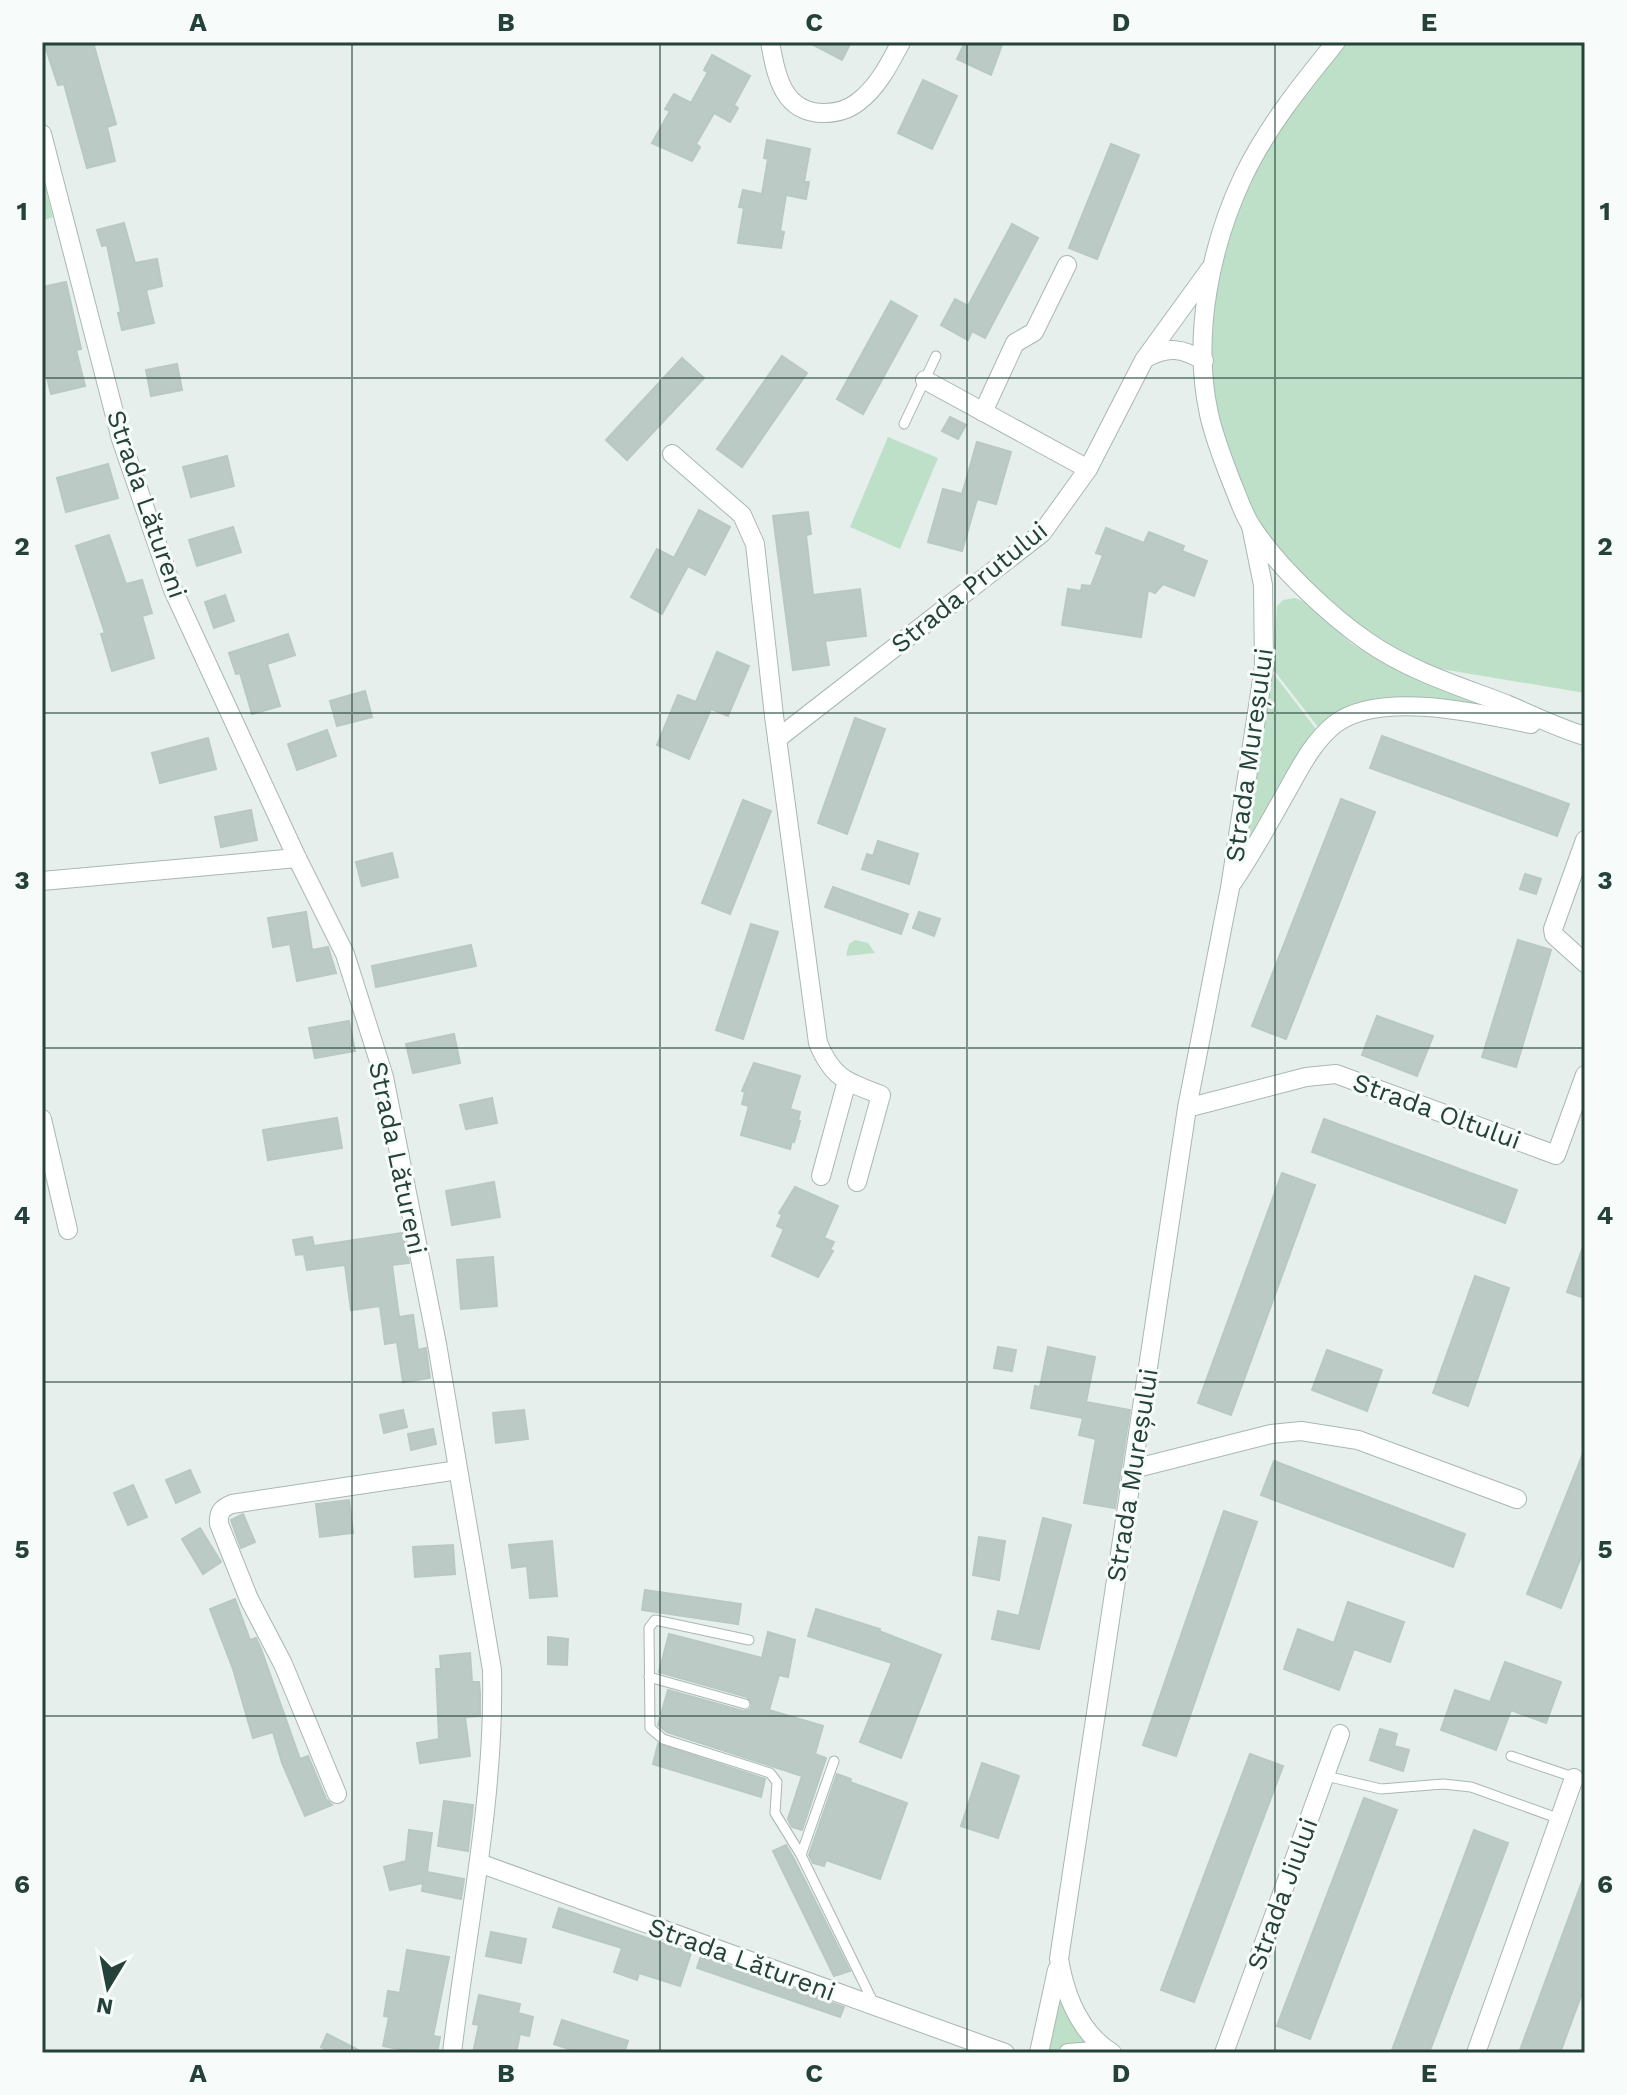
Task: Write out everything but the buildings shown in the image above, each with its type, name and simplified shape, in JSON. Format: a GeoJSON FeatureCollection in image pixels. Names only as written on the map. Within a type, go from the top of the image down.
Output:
{"type":"FeatureCollection","features":[{"type":"Feature","properties":{"kind":"street"},"geometry":{"type":"LineString","coordinates":[[770,42],[775,69],[785,95],[804,109],[819,113],[846,109],[858,102],[880,78],[901,42]]}},
{"type":"Feature","properties":{"kind":"street"},"geometry":{"type":"LineString","coordinates":[[1336,42],[1288,102],[1255,154],[1242,179],[1213,265],[1204,361],[1208,413],[1215,438],[1251,526],[1309,592],[1367,642],[1449,683],[1582,735]]}},
{"type":"Feature","properties":{"kind":"street","name":"Strada Lătureni"},"geometry":{"type":"LineString","coordinates":[[42,134],[121,439],[173,590],[345,954],[384,1077],[437,1344],[492,1670],[489,1776],[452,2053]]}},
{"type":"Feature","properties":{"kind":"street"},"geometry":{"type":"LineString","coordinates":[[983,412],[1015,343],[1034,332],[1067,265]]}},
{"type":"Feature","properties":{"kind":"street","name":"Strada Prutului"},"geometry":{"type":"LineString","coordinates":[[777,739],[1030,544],[1052,522],[1088,469],[1144,360],[1213,265]]}},
{"type":"Feature","properties":{"kind":"street"},"geometry":{"type":"LineString","coordinates":[[1144,360],[1168,348],[1193,354],[1204,361]]}},
{"type":"Feature","properties":{"kind":"street"},"geometry":{"type":"LineString","coordinates":[[925,380],[1088,469]]}},
{"type":"Feature","properties":{"kind":"street"},"geometry":{"type":"LineString","coordinates":[[672,454],[742,515],[750,529],[758,560],[777,739],[818,1043],[834,1072],[881,1095],[857,1182]]}},
{"type":"Feature","properties":{"kind":"street","name":"Strada Mureșului"},"geometry":{"type":"LineString","coordinates":[[1110,2051],[1074,2010],[1066,1994],[1059,1959],[1187,1108],[1230,888],[1264,667],[1263,585],[1251,526]]}},
{"type":"Feature","properties":{"kind":"street","name":"Strada Mureșului"},"geometry":{"type":"LineString","coordinates":[[1230,888],[1307,755],[1334,725],[1354,713],[1391,707],[1446,710],[1582,735]]}},
{"type":"Feature","properties":{"kind":"street"},"geometry":{"type":"LineString","coordinates":[[1585,840],[1553,929],[1554,935],[1585,963]]}},
{"type":"Feature","properties":{"kind":"street"},"geometry":{"type":"LineString","coordinates":[[42,881],[297,858]]}},
{"type":"Feature","properties":{"kind":"street","name":"Strada Oltului"},"geometry":{"type":"LineString","coordinates":[[1187,1108],[1306,1077],[1336,1074],[1556,1155],[1585,1075]]}},
{"type":"Feature","properties":{"kind":"street"},"geometry":{"type":"LineString","coordinates":[[821,1176],[847,1081]]}},
{"type":"Feature","properties":{"kind":"street"},"geometry":{"type":"LineString","coordinates":[[42,1119],[68,1230]]}},
{"type":"Feature","properties":{"kind":"street"},"geometry":{"type":"LineString","coordinates":[[1133,1469],[1271,1434],[1301,1431],[1358,1440],[1517,1499]]}},
{"type":"Feature","properties":{"kind":"street"},"geometry":{"type":"LineString","coordinates":[[337,1794],[283,1664],[249,1599],[219,1524],[219,1516],[223,1508],[232,1504],[458,1470]]}},
{"type":"Feature","properties":{"kind":"street","name":"Strada Jiului"},"geometry":{"type":"LineString","coordinates":[[1224,2053],[1340,1734]]}},
{"type":"Feature","properties":{"kind":"street"},"geometry":{"type":"LineString","coordinates":[[1476,2053],[1560,1819],[1580,1780]]}},
{"type":"Feature","properties":{"kind":"street","name":"Strada Lătureni"},"geometry":{"type":"LineString","coordinates":[[479,1863],[1005,2053]]}},
{"type":"Feature","properties":{"kind":"street"},"geometry":{"type":"LineString","coordinates":[[1039,2053],[1059,1959]]}},
{"type":"Feature","properties":{"kind":"street","name":"Strada Mureșului"},"geometry":{"type":"LineString","coordinates":[[1068,2053],[1110,2051]]}},
{"type":"Feature","properties":{"kind":"lane"},"geometry":{"type":"LineString","coordinates":[[904,424],[936,356]]}},
{"type":"Feature","properties":{"kind":"lane"},"geometry":{"type":"LineString","coordinates":[[749,1640],[655,1620],[649,1628],[650,1728],[663,1739],[770,1773],[777,1782],[775,1813],[801,1855],[875,2007]]}},
{"type":"Feature","properties":{"kind":"lane"},"geometry":{"type":"LineString","coordinates":[[649,1677],[745,1704]]}},
{"type":"Feature","properties":{"kind":"lane"},"geometry":{"type":"LineString","coordinates":[[1511,1756],[1580,1780]]}},
{"type":"Feature","properties":{"kind":"lane"},"geometry":{"type":"LineString","coordinates":[[801,1855],[834,1761]]}},
{"type":"Feature","properties":{"kind":"lane"},"geometry":{"type":"LineString","coordinates":[[1326,1776],[1381,1789],[1428,1784],[1471,1787],[1560,1819]]}},
{"type":"Feature","properties":{"kind":"green space"},"geometry":{"type":"Polygon","coordinates":[[[1336,42],[1585,42],[1585,693],[1405,663],[1320,603],[1237,493],[1215,438],[1205,322],[1242,180],[1336,42]]]}},
{"type":"Feature","properties":{"kind":"green space"},"geometry":{"type":"Polygon","coordinates":[[[42,176],[53,217],[42,221],[42,176]]]}},
{"type":"Feature","properties":{"kind":"green space"},"geometry":{"type":"Polygon","coordinates":[[[888,437],[938,458],[900,549],[850,527],[888,437]]]}},
{"type":"Feature","properties":{"kind":"green space"},"geometry":{"type":"Polygon","coordinates":[[[1295,598],[1312,607],[1349,641],[1375,657],[1432,683],[1511,712],[1375,700],[1344,709],[1321,731],[1273,669],[1277,606],[1283,600],[1295,598]]]}},
{"type":"Feature","properties":{"kind":"green space"},"geometry":{"type":"Polygon","coordinates":[[[1273,673],[1319,733],[1250,848],[1243,845],[1273,673]]]}},
{"type":"Feature","properties":{"kind":"green space"},"geometry":{"type":"Polygon","coordinates":[[[855,940],[868,943],[875,953],[846,956],[849,944],[855,940]]]}},
{"type":"Feature","properties":{"kind":"green space"},"geometry":{"type":"Polygon","coordinates":[[[1060,2000],[1068,2018],[1094,2043],[1067,2046],[1048,2053],[1060,2000]]]}}]}
